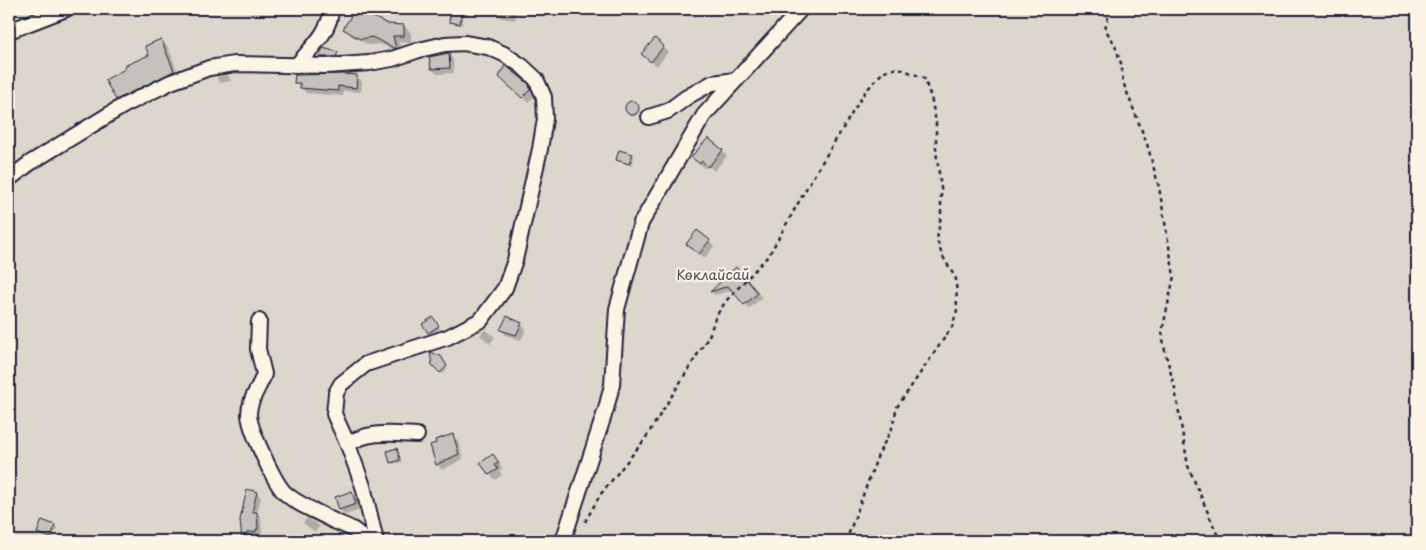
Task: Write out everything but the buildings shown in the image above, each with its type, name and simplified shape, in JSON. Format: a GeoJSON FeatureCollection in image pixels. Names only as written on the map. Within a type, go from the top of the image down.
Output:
{"type":"FeatureCollection","features":[{"type":"Feature","properties":{"kind":"street"},"geometry":{"type":"LineString","coordinates":[[9,31],[66,9]]}},
{"type":"Feature","properties":{"kind":"street"},"geometry":{"type":"LineString","coordinates":[[296,66],[325,31],[331,17],[331,9]]}},
{"type":"Feature","properties":{"kind":"street"},"geometry":{"type":"LineString","coordinates":[[563,541],[612,385],[617,309],[641,222],[704,116],[801,9]]}},
{"type":"Feature","properties":{"kind":"street"},"geometry":{"type":"LineString","coordinates":[[9,179],[30,163],[123,106],[171,82],[209,68],[235,64],[296,66],[369,63],[392,59],[445,44],[464,43],[488,47],[522,66],[536,79],[544,97],[544,119],[540,149],[515,260],[505,288],[481,320],[448,337],[366,364],[341,384],[336,393],[334,414],[363,486],[376,541]]}},
{"type":"Feature","properties":{"kind":"street"},"geometry":{"type":"LineString","coordinates":[[649,117],[668,111],[712,83],[736,80]]}},
{"type":"Feature","properties":{"kind":"street"},"geometry":{"type":"LineString","coordinates":[[259,321],[258,349],[264,374],[252,397],[249,413],[252,430],[284,491],[331,520],[347,525],[360,534],[364,541]]}},
{"type":"Feature","properties":{"kind":"street"},"geometry":{"type":"LineString","coordinates":[[348,445],[355,439],[368,435],[416,435]]}},
{"type":"Feature","properties":{"kind":"path"},"geometry":{"type":"LineString","coordinates":[[1110,9],[1106,29],[1121,63],[1123,82],[1147,144],[1159,187],[1166,224],[1174,276],[1162,332],[1165,352],[1175,389],[1188,466],[1220,541]]}},
{"type":"Feature","properties":{"kind":"path"},"geometry":{"type":"LineString","coordinates":[[583,526],[600,495],[645,439],[709,336],[716,316],[726,301],[769,255],[810,182],[865,92],[884,71],[899,68],[924,78],[931,97],[941,188],[941,215],[937,240],[942,256],[956,280],[957,310],[952,327],[897,408],[892,428],[878,454],[846,541]]}},
{"type":"Feature","properties":{"kind":"green space","name":"Көклайсай"},"geometry":{"type":"Polygon","coordinates":[[[9,9],[1417,9],[1417,541],[9,541],[9,9]]]}}]}
